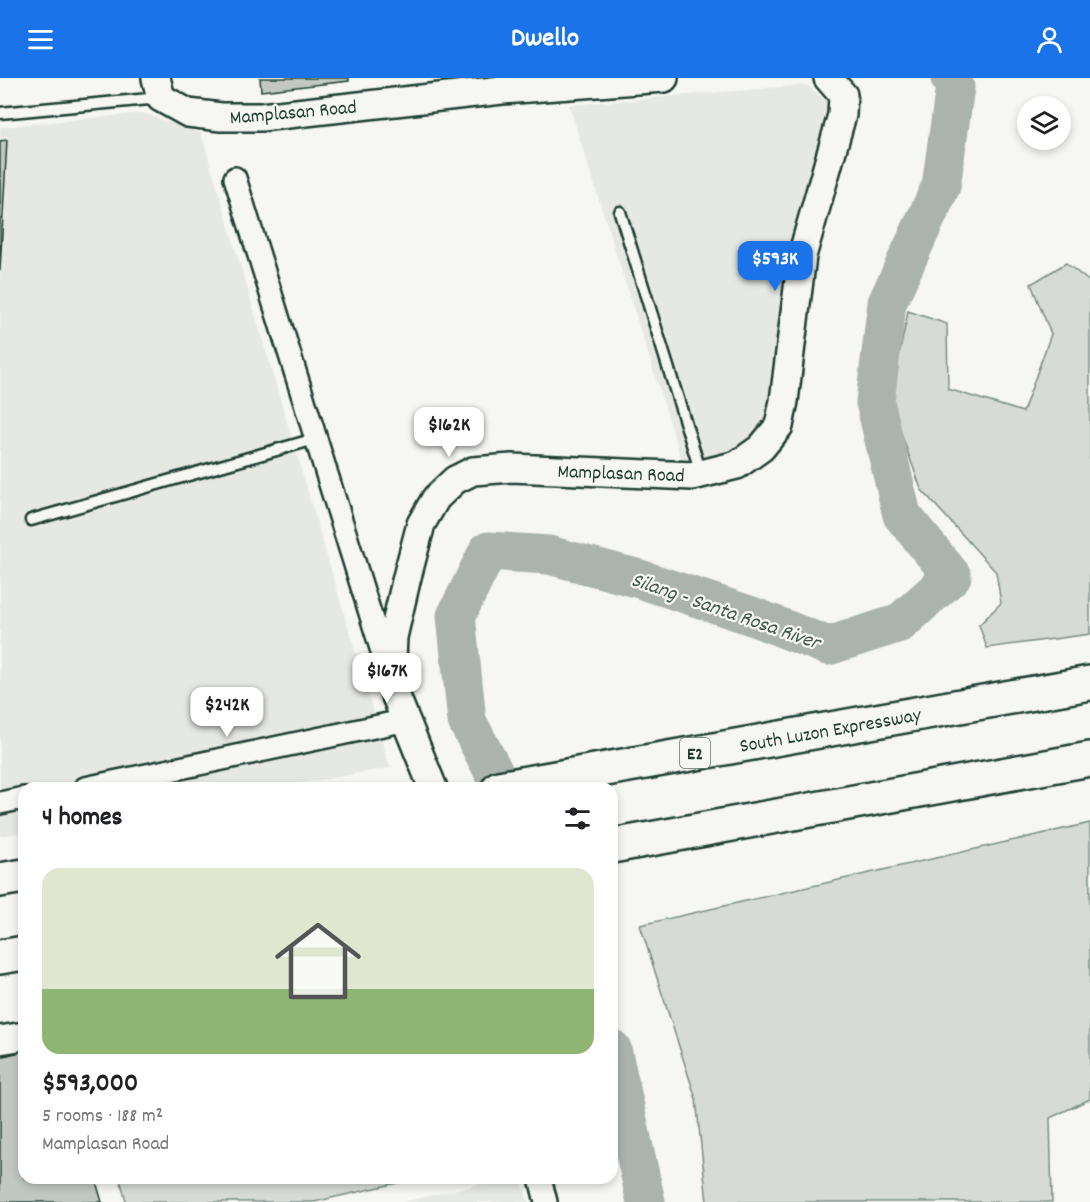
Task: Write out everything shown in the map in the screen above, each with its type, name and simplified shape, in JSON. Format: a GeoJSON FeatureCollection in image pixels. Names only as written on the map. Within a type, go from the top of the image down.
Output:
{"type":"FeatureCollection","features":[{"type":"Feature","properties":{"kind":"highway","name":"South Luzon Expressway"},"geometry":{"type":"LineString","coordinates":[[530,782],[1090,683]]}},
{"type":"Feature","properties":{"kind":"highway"},"geometry":{"type":"LineString","coordinates":[[618,845],[1090,759]]}},
{"type":"Feature","properties":{"kind":"highway"},"geometry":{"type":"LineString","coordinates":[[0,880],[18,877]]}},
{"type":"Feature","properties":{"kind":"highway"},"geometry":{"type":"LineString","coordinates":[[0,957],[18,954]]}},
{"type":"Feature","properties":{"kind":"street","name":"Mamplasan Road"},"geometry":{"type":"LineString","coordinates":[[158,88],[188,113],[221,117],[261,117],[502,84],[664,78]]}},
{"type":"Feature","properties":{"kind":"street","name":"Mamplasan Road"},"geometry":{"type":"LineString","coordinates":[[431,782],[391,684],[393,637],[421,524],[436,498],[455,480],[473,471],[512,468],[693,476],[737,465],[761,448],[778,426],[784,401],[802,256],[842,115],[843,95],[828,78]]}},
{"type":"Feature","properties":{"kind":"street"},"geometry":{"type":"LineString","coordinates":[[235,178],[391,684]]}},
{"type":"Feature","properties":{"kind":"street"},"geometry":{"type":"LineString","coordinates":[[114,782],[407,720]]}},
{"type":"Feature","properties":{"kind":"street"},"geometry":{"type":"LineString","coordinates":[[0,803],[18,799]]}},
{"type":"Feature","properties":{"kind":"street"},"geometry":{"type":"LineString","coordinates":[[0,1040],[18,1037]]}},
{"type":"Feature","properties":{"kind":"street"},"geometry":{"type":"LineString","coordinates":[[542,1184],[546,1202]]}},
{"type":"Feature","properties":{"kind":"lane"},"geometry":{"type":"LineString","coordinates":[[0,113],[158,88]]}},
{"type":"Feature","properties":{"kind":"lane"},"geometry":{"type":"LineString","coordinates":[[620,212],[702,474]]}},
{"type":"Feature","properties":{"kind":"lane"},"geometry":{"type":"LineString","coordinates":[[31,519],[315,439]]}},
{"type":"Feature","properties":{"kind":"shaded area"},"geometry":{"type":"Polygon","coordinates":[[[807,85],[829,103],[791,282],[774,398],[764,430],[733,451],[683,464],[569,105],[807,85]]]}},
{"type":"Feature","properties":{"kind":"shaded area"},"geometry":{"type":"Polygon","coordinates":[[[143,113],[201,133],[390,768],[308,782],[18,782],[18,833],[0,836],[0,127],[143,113]]]}},
{"type":"Feature","properties":{"kind":"shaded area"},"geometry":{"type":"Polygon","coordinates":[[[1066,263],[1090,282],[1090,634],[987,648],[979,625],[1001,603],[996,572],[921,489],[890,402],[908,311],[947,324],[948,389],[1023,412],[1051,334],[1031,284],[1066,263]]]}},
{"type":"Feature","properties":{"kind":"shaded area"},"geometry":{"type":"Polygon","coordinates":[[[1090,823],[1090,1099],[1050,1118],[1052,1202],[707,1202],[696,1099],[640,925],[1090,823]]]}},
{"type":"Feature","properties":{"kind":"shaded area"},"geometry":{"type":"Polygon","coordinates":[[[122,1184],[393,1184],[314,1202],[126,1202],[122,1184]]]}},
{"type":"Feature","properties":{"kind":"shaded area"},"geometry":{"type":"Polygon","coordinates":[[[481,1184],[523,1184],[528,1202],[403,1202],[481,1184]]]}},
{"type":"Feature","properties":{"kind":"building"},"geometry":{"type":"Polygon","coordinates":[[[260,78],[349,78],[349,81],[261,91],[260,78]]]}},
{"type":"Feature","properties":{"kind":"building"},"geometry":{"type":"Polygon","coordinates":[[[7,140],[0,271],[0,141],[7,140]]]}},
{"type":"Feature","properties":{"kind":"building"},"geometry":{"type":"Polygon","coordinates":[[[18,1052],[18,1184],[97,1184],[102,1202],[0,1202],[0,1057],[18,1052]]]}},
{"type":"Feature","properties":{"kind":"waterway","name":"Silang - Santa Rosa River"},"geometry":{"type":"LineString","coordinates":[[499,782],[467,721],[456,616],[488,551],[549,555],[640,579],[749,615],[828,646],[900,623],[952,576],[902,515],[875,402],[887,303],[941,186],[955,87],[950,78]]}},
{"type":"Feature","properties":{"kind":"waterway","name":"Silang - Santa Rosa River"},"geometry":{"type":"LineString","coordinates":[[618,1076],[646,1202]]}}]}
